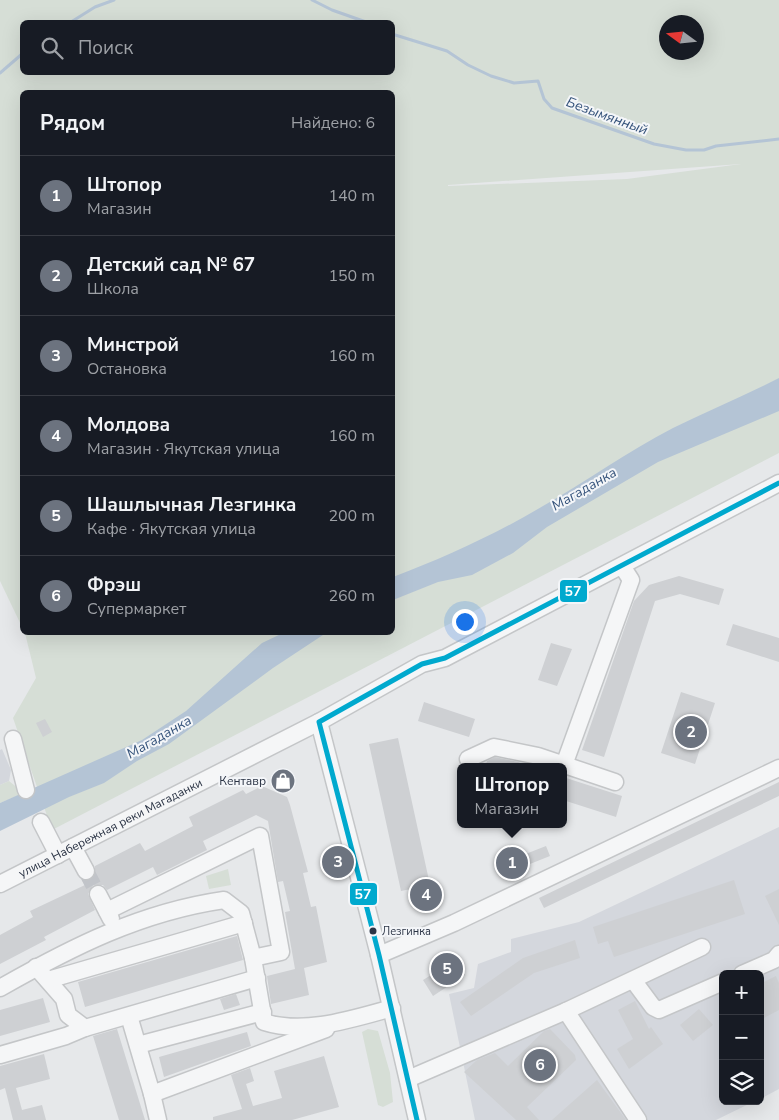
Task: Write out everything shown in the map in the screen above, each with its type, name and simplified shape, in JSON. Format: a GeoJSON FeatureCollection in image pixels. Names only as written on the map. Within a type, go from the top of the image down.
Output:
{"type":"FeatureCollection","features":[{"type":"Feature","properties":{"kind":"street","name":"улица Набережная реки Магаданки"},"geometry":{"type":"LineString","coordinates":[[0,884],[319,722],[422,664],[445,658],[779,483]]}},
{"type":"Feature","properties":{"kind":"street"},"geometry":{"type":"LineString","coordinates":[[565,763],[630,580],[622,566]]}},
{"type":"Feature","properties":{"kind":"street"},"geometry":{"type":"LineString","coordinates":[[319,722],[379,955],[417,1120]]}},
{"type":"Feature","properties":{"kind":"street"},"geometry":{"type":"LineString","coordinates":[[13,738],[26,790]]}},
{"type":"Feature","properties":{"kind":"street"},"geometry":{"type":"LineString","coordinates":[[468,759],[494,747],[538,756],[558,763]]}},
{"type":"Feature","properties":{"kind":"street"},"geometry":{"type":"LineString","coordinates":[[567,766],[615,782]]}},
{"type":"Feature","properties":{"kind":"street"},"geometry":{"type":"LineString","coordinates":[[379,955],[454,923],[779,768]]}},
{"type":"Feature","properties":{"kind":"street"},"geometry":{"type":"LineString","coordinates":[[41,822],[58,855]]}},
{"type":"Feature","properties":{"kind":"street"},"geometry":{"type":"LineString","coordinates":[[107,911],[260,836],[280,952],[253,958]]}},
{"type":"Feature","properties":{"kind":"street"},"geometry":{"type":"LineString","coordinates":[[73,847],[86,871]]}},
{"type":"Feature","properties":{"kind":"street"},"geometry":{"type":"LineString","coordinates":[[98,894],[116,928]]}},
{"type":"Feature","properties":{"kind":"street"},"geometry":{"type":"LineString","coordinates":[[0,988],[116,928],[189,905],[224,900],[241,912],[253,958],[264,1022],[280,1027],[334,1022],[392,1008]]}},
{"type":"Feature","properties":{"kind":"street"},"geometry":{"type":"LineString","coordinates":[[48,980],[244,924]]}},
{"type":"Feature","properties":{"kind":"street"},"geometry":{"type":"LineString","coordinates":[[408,1079],[566,1011],[702,947]]}},
{"type":"Feature","properties":{"kind":"street"},"geometry":{"type":"LineString","coordinates":[[751,970],[774,960],[779,954]]}},
{"type":"Feature","properties":{"kind":"street"},"geometry":{"type":"LineString","coordinates":[[36,968],[64,999],[68,1015],[85,1028]]}},
{"type":"Feature","properties":{"kind":"street"},"geometry":{"type":"LineString","coordinates":[[0,1055],[257,978]]}},
{"type":"Feature","properties":{"kind":"street"},"geometry":{"type":"LineString","coordinates":[[632,980],[653,1007],[658,1010],[719,984]]}},
{"type":"Feature","properties":{"kind":"street"},"geometry":{"type":"LineString","coordinates":[[566,1011],[638,1120]]}},
{"type":"Feature","properties":{"kind":"street"},"geometry":{"type":"LineString","coordinates":[[138,1045],[263,1012]]}},
{"type":"Feature","properties":{"kind":"street"},"geometry":{"type":"LineString","coordinates":[[129,1016],[158,1120]]}},
{"type":"Feature","properties":{"kind":"street"},"geometry":{"type":"LineString","coordinates":[[152,1094],[356,1017]]}},
{"type":"Feature","properties":{"kind":"shaded area"},"geometry":{"type":"Polygon","coordinates":[[[0,0],[779,0],[779,453],[52,830],[13,718],[36,678],[25,635],[395,635],[395,90],[20,90],[20,623],[0,581],[0,0]],[[741,164],[448,186],[627,179],[741,164]]]}},
{"type":"Feature","properties":{"kind":"shaded area"},"geometry":{"type":"Polygon","coordinates":[[[2,749],[11,770],[9,781],[0,785],[0,750],[2,749]]]}},
{"type":"Feature","properties":{"kind":"shaded area"},"geometry":{"type":"Polygon","coordinates":[[[9,781],[24,793],[0,803],[0,785],[9,781]]]}},
{"type":"Feature","properties":{"kind":"shaded area"},"geometry":{"type":"Polygon","coordinates":[[[779,827],[779,1089],[764,1097],[764,970],[719,970],[719,1105],[747,1105],[716,1120],[475,1120],[449,994],[474,988],[478,964],[511,952],[511,939],[579,922],[779,827]]]}},
{"type":"Feature","properties":{"kind":"shaded area"},"geometry":{"type":"Polygon","coordinates":[[[228,869],[231,885],[209,889],[206,876],[228,869]]]}},
{"type":"Feature","properties":{"kind":"shaded area"},"geometry":{"type":"Polygon","coordinates":[[[368,1029],[378,1031],[390,1073],[393,1102],[383,1107],[378,1105],[362,1032],[368,1029]]]}},
{"type":"Feature","properties":{"kind":"water","name":"Магаданка"},"geometry":{"type":"Polygon","coordinates":[[[779,378],[779,411],[658,462],[547,527],[513,553],[472,575],[438,582],[395,599],[395,576],[488,536],[559,496],[656,437],[779,378]]]}},
{"type":"Feature","properties":{"kind":"water","name":"Магаданка"},"geometry":{"type":"Polygon","coordinates":[[[279,635],[323,635],[273,668],[169,744],[137,761],[104,783],[69,797],[0,831],[0,803],[142,740],[186,711],[262,643],[279,635]]]}},
{"type":"Feature","properties":{"kind":"building"},"geometry":{"type":"Polygon","coordinates":[[[679,576],[724,589],[719,605],[680,594],[655,601],[604,757],[582,750],[634,601],[649,585],[679,576]]]}},
{"type":"Feature","properties":{"kind":"building"},"geometry":{"type":"Polygon","coordinates":[[[733,624],[779,638],[779,662],[726,645],[733,624]]]}},
{"type":"Feature","properties":{"kind":"building"},"geometry":{"type":"Polygon","coordinates":[[[551,643],[572,649],[557,686],[538,680],[551,643]]]}},
{"type":"Feature","properties":{"kind":"building"},"geometry":{"type":"Polygon","coordinates":[[[681,692],[715,703],[695,764],[661,753],[681,692]]]}},
{"type":"Feature","properties":{"kind":"building"},"geometry":{"type":"Polygon","coordinates":[[[424,702],[475,719],[469,737],[418,721],[424,702]]]}},
{"type":"Feature","properties":{"kind":"building"},"geometry":{"type":"Polygon","coordinates":[[[45,719],[52,732],[43,737],[36,723],[45,719]]]}},
{"type":"Feature","properties":{"kind":"building"},"geometry":{"type":"Polygon","coordinates":[[[398,738],[430,885],[401,891],[369,744],[398,738]]]}},
{"type":"Feature","properties":{"kind":"building"},"geometry":{"type":"Polygon","coordinates":[[[495,757],[521,763],[486,763],[495,757]]]}},
{"type":"Feature","properties":{"kind":"building"},"geometry":{"type":"Polygon","coordinates":[[[567,778],[622,796],[616,817],[567,801],[567,778]]]}},
{"type":"Feature","properties":{"kind":"building"},"geometry":{"type":"Polygon","coordinates":[[[779,782],[779,796],[544,908],[539,898],[779,782]]]}},
{"type":"Feature","properties":{"kind":"building"},"geometry":{"type":"Polygon","coordinates":[[[262,786],[287,797],[308,872],[303,873],[311,907],[316,906],[327,962],[304,968],[309,995],[271,1004],[267,976],[295,969],[285,912],[290,911],[283,881],[278,882],[268,821],[256,815],[203,841],[207,850],[157,875],[153,867],[107,890],[103,885],[93,885],[88,894],[95,910],[44,937],[46,940],[0,964],[0,935],[33,917],[30,911],[85,885],[82,880],[90,880],[95,876],[95,866],[140,843],[145,851],[193,826],[189,817],[243,790],[246,794],[262,786]]]}},
{"type":"Feature","properties":{"kind":"building"},"geometry":{"type":"Polygon","coordinates":[[[546,846],[550,856],[502,875],[496,860],[521,851],[523,855],[546,846]]]}},
{"type":"Feature","properties":{"kind":"building"},"geometry":{"type":"Polygon","coordinates":[[[734,880],[745,914],[614,957],[608,941],[598,944],[593,927],[734,880]]]}},
{"type":"Feature","properties":{"kind":"building"},"geometry":{"type":"Polygon","coordinates":[[[779,889],[779,925],[765,896],[779,889]]]}},
{"type":"Feature","properties":{"kind":"building"},"geometry":{"type":"Polygon","coordinates":[[[237,936],[243,960],[85,1007],[78,982],[237,936]]]}},
{"type":"Feature","properties":{"kind":"building"},"geometry":{"type":"Polygon","coordinates":[[[575,940],[580,958],[534,973],[471,1016],[460,1002],[523,958],[575,940]]]}},
{"type":"Feature","properties":{"kind":"building"},"geometry":{"type":"Polygon","coordinates":[[[455,960],[465,975],[433,996],[423,980],[455,960]]]}},
{"type":"Feature","properties":{"kind":"building"},"geometry":{"type":"Polygon","coordinates":[[[776,976],[779,983],[779,1010],[764,1018],[764,1015],[764,982],[776,976]]]}},
{"type":"Feature","properties":{"kind":"building"},"geometry":{"type":"Polygon","coordinates":[[[236,994],[240,1005],[224,1010],[220,999],[236,994]]]}},
{"type":"Feature","properties":{"kind":"building"},"geometry":{"type":"Polygon","coordinates":[[[43,998],[50,1022],[0,1036],[0,1010],[43,998]]]}},
{"type":"Feature","properties":{"kind":"building"},"geometry":{"type":"Polygon","coordinates":[[[635,1001],[649,1029],[651,1027],[663,1044],[629,1069],[617,1049],[633,1039],[618,1010],[635,1001]]]}},
{"type":"Feature","properties":{"kind":"building"},"geometry":{"type":"Polygon","coordinates":[[[699,1009],[713,1025],[693,1041],[680,1025],[699,1009]]]}},
{"type":"Feature","properties":{"kind":"building"},"geometry":{"type":"Polygon","coordinates":[[[117,1029],[145,1120],[119,1120],[93,1036],[117,1029]]]}},
{"type":"Feature","properties":{"kind":"building"},"geometry":{"type":"Polygon","coordinates":[[[550,1029],[575,1055],[576,1060],[527,1107],[539,1120],[516,1120],[464,1072],[477,1060],[495,1053],[508,1066],[544,1031],[550,1029]]]}},
{"type":"Feature","properties":{"kind":"building"},"geometry":{"type":"Polygon","coordinates":[[[247,1032],[251,1046],[164,1077],[159,1057],[247,1032]]]}},
{"type":"Feature","properties":{"kind":"building"},"geometry":{"type":"Polygon","coordinates":[[[44,1054],[50,1079],[16,1088],[22,1110],[42,1105],[46,1120],[13,1120],[5,1088],[0,1090],[0,1066],[44,1054]]]}},
{"type":"Feature","properties":{"kind":"building"},"geometry":{"type":"Polygon","coordinates":[[[324,1056],[339,1107],[292,1120],[213,1120],[213,1117],[242,1109],[231,1075],[250,1068],[254,1081],[246,1084],[253,1106],[282,1098],[274,1071],[324,1056]]]}},
{"type":"Feature","properties":{"kind":"building"},"geometry":{"type":"Polygon","coordinates":[[[597,1080],[626,1120],[552,1120],[597,1080]]]}},
{"type":"Feature","properties":{"kind":"waterway","name":"Безымянный"},"geometry":{"type":"LineString","coordinates":[[74,20],[95,7],[114,0]]}},
{"type":"Feature","properties":{"kind":"waterway","name":"Безымянный"},"geometry":{"type":"LineString","coordinates":[[312,0],[332,10],[360,20]]}},
{"type":"Feature","properties":{"kind":"waterway","name":"Безымянный"},"geometry":{"type":"LineString","coordinates":[[395,35],[447,51],[468,65],[491,76],[514,83],[538,81],[544,99],[552,108],[654,144],[686,150],[704,150],[716,146],[779,139]]}},
{"type":"Feature","properties":{"kind":"waterway","name":"Безымянный"},"geometry":{"type":"LineString","coordinates":[[0,73],[20,56]]}},
{"type":"Feature","properties":{"kind":"tunnel"},"geometry":{"type":"LineString","coordinates":[[86,871],[98,894]]}},
{"type":"Feature","properties":{"kind":"transit line","name":"57"},"geometry":{"type":"LineString","coordinates":[[417,1120],[379,955],[319,722],[422,664],[445,658],[779,483]]}},
{"type":"Feature","properties":{"kind":"place","name":"Детский сад № 67"},"geometry":{"type":"Point","coordinates":[691,732]}},
{"type":"Feature","properties":{"kind":"place","name":"Кентавр"},"geometry":{"type":"Point","coordinates":[283,781]}},
{"type":"Feature","properties":{"kind":"place","name":"Минстрой"},"geometry":{"type":"Point","coordinates":[338,862]}},
{"type":"Feature","properties":{"kind":"place","name":"Штопор"},"geometry":{"type":"Point","coordinates":[512,863]}},
{"type":"Feature","properties":{"kind":"place","name":"Молдова"},"geometry":{"type":"Point","coordinates":[426,895]}},
{"type":"Feature","properties":{"kind":"place","name":"Лезгинка"},"geometry":{"type":"Point","coordinates":[373,931]}},
{"type":"Feature","properties":{"kind":"place","name":"Шашлычная Лезгинка"},"geometry":{"type":"Point","coordinates":[447,969]}},
{"type":"Feature","properties":{"kind":"place","name":"Фрэш"},"geometry":{"type":"Point","coordinates":[540,1065]}}]}
